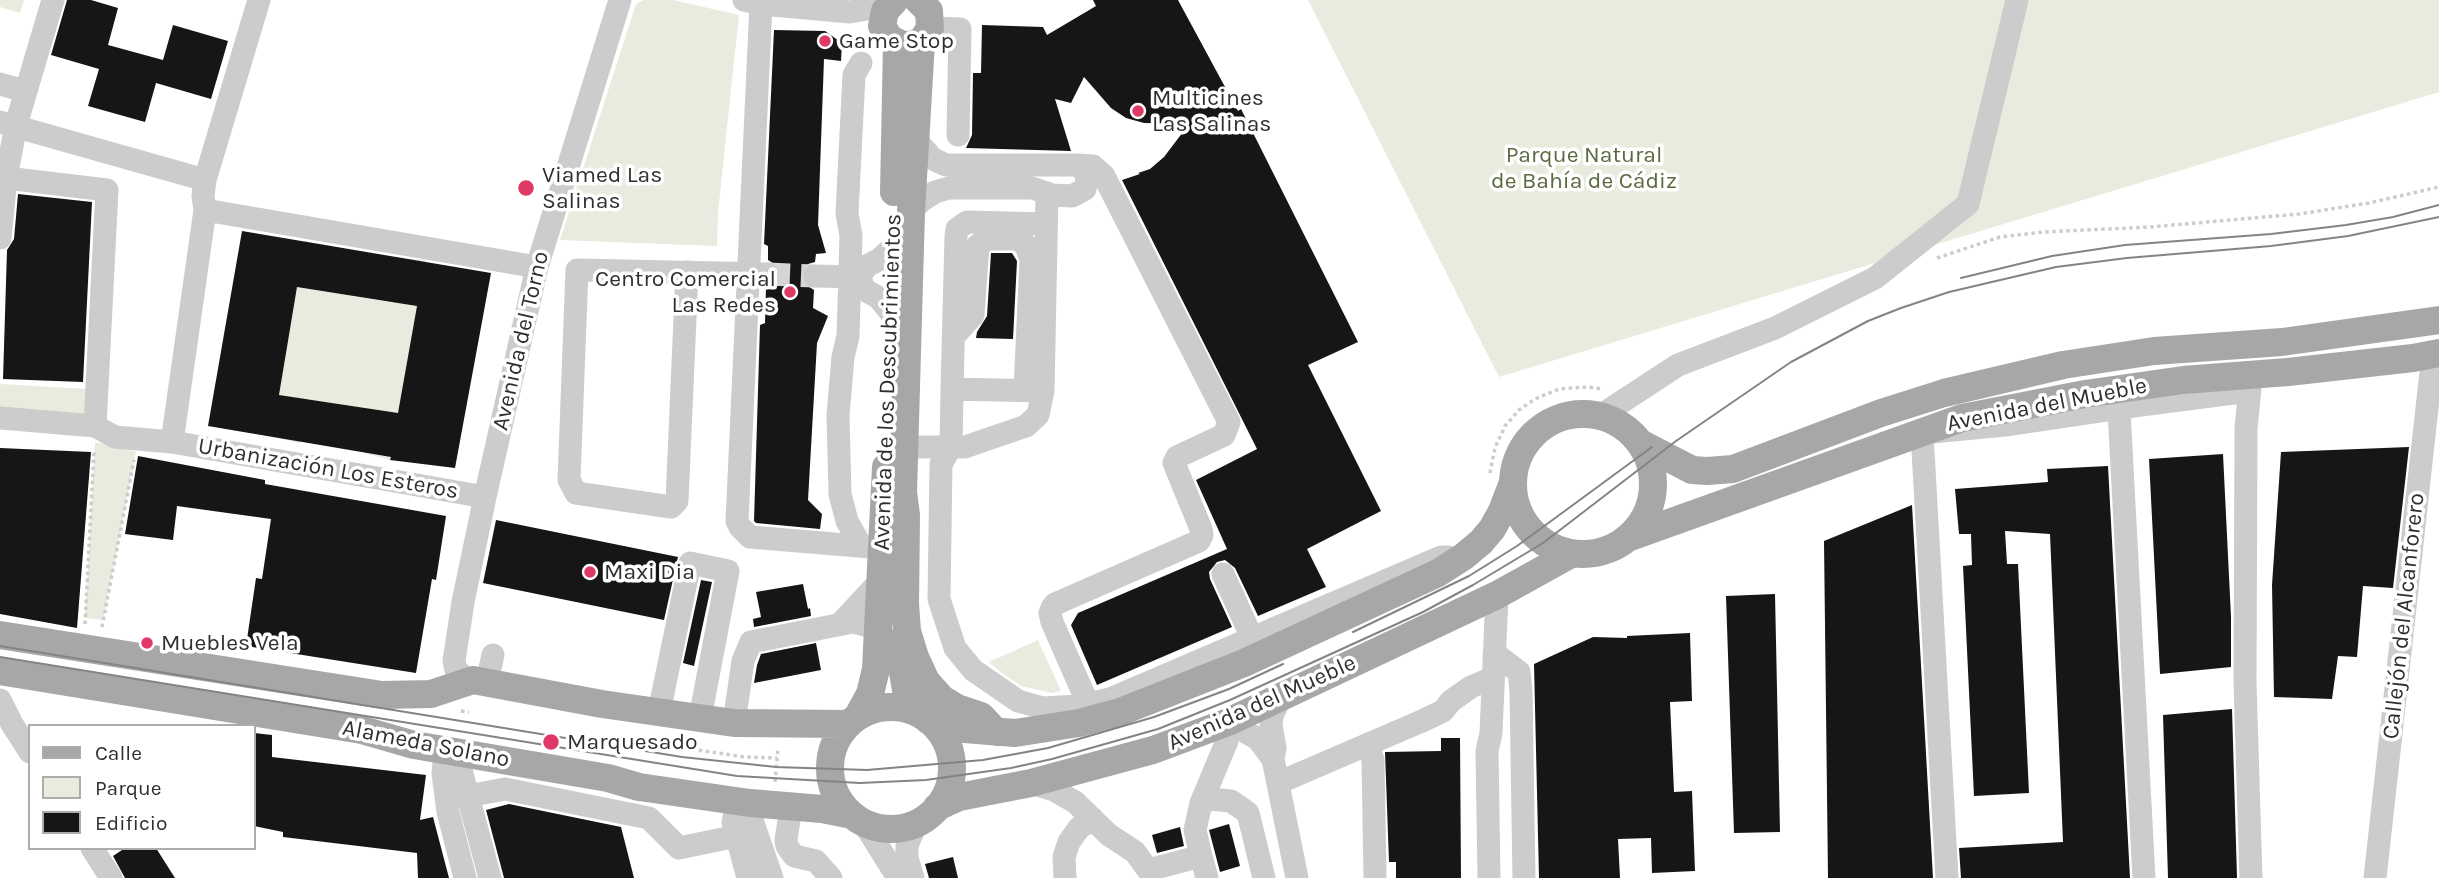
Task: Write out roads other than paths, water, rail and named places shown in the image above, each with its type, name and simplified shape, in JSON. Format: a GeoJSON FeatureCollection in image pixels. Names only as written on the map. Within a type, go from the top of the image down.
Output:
{"type":"FeatureCollection","features":[{"type":"Feature","properties":{"kind":"main road"},"geometry":{"type":"LineString","coordinates":[[892,2],[882,18],[914,21]]}},
{"type":"Feature","properties":{"kind":"main road","name":"Avenida de los Descubrimientos"},"geometry":{"type":"LineString","coordinates":[[914,21],[915,139],[903,492],[906,515],[907,631],[926,681],[942,699],[957,708],[981,716],[996,732]]}},
{"type":"Feature","properties":{"kind":"main road","name":"Avenida de los Descubrimientos"},"geometry":{"type":"LineString","coordinates":[[853,720],[870,694],[876,670],[882,579],[872,547],[891,313],[893,247],[914,21]]}},
{"type":"Feature","properties":{"kind":"main road","name":"Avenida del Mueble"},"geometry":{"type":"LineString","coordinates":[[1640,443],[1692,470],[1733,469],[1944,393],[2063,365],[2154,351],[2282,341],[2439,320]]}},
{"type":"Feature","properties":{"kind":"main road","name":"Avenida del Mueble"},"geometry":{"type":"LineString","coordinates":[[1630,537],[1962,418],[2119,398],[2183,380],[2251,383],[2436,354]]}},
{"type":"Feature","properties":{"kind":"main road"},"geometry":{"type":"LineString","coordinates":[[1581,414],[1615,421],[1629,430],[1640,443],[1648,458],[1653,496],[1641,525],[1617,547],[1602,552],[1571,554],[1549,546],[1533,534],[1522,520],[1501,480],[1515,467],[1521,450],[1539,429],[1564,416],[1581,414]]}},
{"type":"Feature","properties":{"kind":"main road","name":"Avenida del Mueble"},"geometry":{"type":"LineString","coordinates":[[923,716],[952,728],[1015,733],[1110,715],[1352,604],[1438,573],[1463,557],[1492,529],[1502,511],[1501,480]]}},
{"type":"Feature","properties":{"kind":"main road","name":"Avenida de los Descubrimientos"},"geometry":{"type":"LineString","coordinates":[[903,492],[897,514],[895,622],[906,690],[923,716]]}},
{"type":"Feature","properties":{"kind":"main road","name":"Avenida del Mueble"},"geometry":{"type":"LineString","coordinates":[[927,816],[959,797],[1031,783],[1153,750],[1228,722],[1497,595],[1571,554]]}},
{"type":"Feature","properties":{"kind":"main road","name":"Alameda Solano"},"geometry":{"type":"LineString","coordinates":[[0,635],[382,695],[431,694],[480,681],[734,723],[780,725],[853,720]]}},
{"type":"Feature","properties":{"kind":"main road","name":"Alameda Solano"},"geometry":{"type":"LineString","coordinates":[[0,671],[340,727],[454,752],[608,778],[639,787],[857,819]]}},
{"type":"Feature","properties":{"kind":"main road"},"geometry":{"type":"LineString","coordinates":[[894,706],[923,716],[945,739],[951,764],[948,789],[927,816],[889,829],[857,819],[836,794],[830,769],[834,745],[853,720],[869,710],[894,706]]}},
{"type":"Feature","properties":{"kind":"street"},"geometry":{"type":"LineString","coordinates":[[0,237],[8,123],[25,91],[53,0]]}},
{"type":"Feature","properties":{"kind":"street"},"geometry":{"type":"LineString","coordinates":[[172,442],[205,210],[205,180],[259,0]]}},
{"type":"Feature","properties":{"kind":"street","name":"Avenida del Torno"},"geometry":{"type":"LineString","coordinates":[[480,681],[463,676],[456,670],[454,661],[463,602],[537,267],[620,0]]}},
{"type":"Feature","properties":{"kind":"street"},"geometry":{"type":"LineString","coordinates":[[1600,416],[1678,365],[1776,328],[1875,278],[1968,204],[2017,0]]}},
{"type":"Feature","properties":{"kind":"street"},"geometry":{"type":"LineString","coordinates":[[872,547],[750,537],[740,527],[736,514],[757,274],[752,2],[850,12],[960,29],[958,135]]}},
{"type":"Feature","properties":{"kind":"street"},"geometry":{"type":"LineString","coordinates":[[850,12],[892,2]]}},
{"type":"Feature","properties":{"kind":"street"},"geometry":{"type":"LineString","coordinates":[[861,63],[853,75],[847,213],[855,276],[838,415],[840,494],[847,521],[872,547]]}},
{"type":"Feature","properties":{"kind":"street"},"geometry":{"type":"LineString","coordinates":[[0,84],[25,91]]}},
{"type":"Feature","properties":{"kind":"street"},"geometry":{"type":"LineString","coordinates":[[8,123],[205,180]]}},
{"type":"Feature","properties":{"kind":"street"},"geometry":{"type":"LineString","coordinates":[[915,139],[933,159],[946,165],[1093,166],[1104,176],[1229,422],[1224,435],[1177,457],[1174,463],[1201,529],[1199,541],[1055,604],[1052,608],[1052,622],[1088,704]]}},
{"type":"Feature","properties":{"kind":"street"},"geometry":{"type":"LineString","coordinates":[[912,212],[934,192],[949,188],[1032,188],[1072,196],[1085,189],[1086,173],[1079,165]]}},
{"type":"Feature","properties":{"kind":"street"},"geometry":{"type":"LineString","coordinates":[[6,178],[107,190],[95,426]]}},
{"type":"Feature","properties":{"kind":"street"},"geometry":{"type":"LineString","coordinates":[[1034,391],[1047,193]]}},
{"type":"Feature","properties":{"kind":"street"},"geometry":{"type":"LineString","coordinates":[[205,210],[537,267]]}},
{"type":"Feature","properties":{"kind":"street"},"geometry":{"type":"LineString","coordinates":[[1046,224],[967,222],[957,229],[951,447],[941,464],[939,599],[954,648],[973,670],[1018,701],[1043,708],[1110,699],[1256,647],[1223,574]]}},
{"type":"Feature","properties":{"kind":"street"},"geometry":{"type":"LineString","coordinates":[[904,447],[965,447],[1026,426],[1038,415],[1034,391],[1031,253],[1025,244],[1016,239],[988,239],[978,245],[973,315],[954,336]]}},
{"type":"Feature","properties":{"kind":"street"},"geometry":{"type":"LineString","coordinates":[[815,276],[855,276],[893,247]]}},
{"type":"Feature","properties":{"kind":"street"},"geometry":{"type":"LineString","coordinates":[[687,272],[677,501],[671,507],[576,493],[569,480],[578,270],[687,272],[757,274]]}},
{"type":"Feature","properties":{"kind":"street"},"geometry":{"type":"LineString","coordinates":[[855,276],[865,290],[879,298],[891,313]]}},
{"type":"Feature","properties":{"kind":"street","name":"Callejón del Alcanforero"},"geometry":{"type":"LineString","coordinates":[[2375,878],[2436,354]]}},
{"type":"Feature","properties":{"kind":"street"},"geometry":{"type":"LineString","coordinates":[[2251,383],[2246,428],[2245,682],[2251,878]]}},
{"type":"Feature","properties":{"kind":"street"},"geometry":{"type":"LineString","coordinates":[[952,389],[1034,391]]}},
{"type":"Feature","properties":{"kind":"street"},"geometry":{"type":"LineString","coordinates":[[2119,398],[2144,878]]}},
{"type":"Feature","properties":{"kind":"street","name":"Urbanización Los Esteros"},"geometry":{"type":"LineString","coordinates":[[0,418],[95,426],[115,438],[172,442],[485,497]]}},
{"type":"Feature","properties":{"kind":"street"},"geometry":{"type":"LineString","coordinates":[[1922,433],[1947,878]]}},
{"type":"Feature","properties":{"kind":"street"},"geometry":{"type":"LineString","coordinates":[[659,712],[690,563],[728,571],[700,718]]}},
{"type":"Feature","properties":{"kind":"street"},"geometry":{"type":"LineString","coordinates":[[841,624],[882,579]]}},
{"type":"Feature","properties":{"kind":"street"},"geometry":{"type":"LineString","coordinates":[[1489,878],[1487,751],[1491,733],[1497,595]]}},
{"type":"Feature","properties":{"kind":"street"},"geometry":{"type":"LineString","coordinates":[[734,723],[743,662],[751,642],[853,622],[879,629]]}},
{"type":"Feature","properties":{"kind":"street"},"geometry":{"type":"LineString","coordinates":[[1493,653],[1519,673],[1524,878]]}},
{"type":"Feature","properties":{"kind":"street"},"geometry":{"type":"LineString","coordinates":[[480,681],[493,655]]}},
{"type":"Feature","properties":{"kind":"street"},"geometry":{"type":"LineString","coordinates":[[1278,783],[1443,711],[1451,701],[1471,687],[1492,678]]}},
{"type":"Feature","properties":{"kind":"street"},"geometry":{"type":"LineString","coordinates":[[1273,759],[1276,748],[1271,725],[1272,716],[1281,696]]}},
{"type":"Feature","properties":{"kind":"street"},"geometry":{"type":"LineString","coordinates":[[2,707],[28,749]]}},
{"type":"Feature","properties":{"kind":"street"},"geometry":{"type":"LineString","coordinates":[[1031,783],[1054,790],[1075,802],[1109,835],[1135,852],[1149,874],[1204,867],[1195,830],[1201,803],[1227,741],[1228,722],[1258,739],[1273,759],[1295,878]]}},
{"type":"Feature","properties":{"kind":"street"},"geometry":{"type":"LineString","coordinates":[[1368,744],[1373,760],[1375,878]]}},
{"type":"Feature","properties":{"kind":"street"},"geometry":{"type":"LineString","coordinates":[[454,752],[490,878]]}},
{"type":"Feature","properties":{"kind":"street"},"geometry":{"type":"LineString","coordinates":[[454,752],[443,774],[448,813],[465,878]]}},
{"type":"Feature","properties":{"kind":"street"},"geometry":{"type":"LineString","coordinates":[[468,796],[505,789],[649,818],[679,848],[737,836]]}},
{"type":"Feature","properties":{"kind":"street"},"geometry":{"type":"LineString","coordinates":[[1201,803],[1211,799],[1231,801],[1248,813],[1264,878]]}},
{"type":"Feature","properties":{"kind":"street"},"geometry":{"type":"LineString","coordinates":[[748,878],[733,822],[763,804]]}},
{"type":"Feature","properties":{"kind":"street"},"geometry":{"type":"LineString","coordinates":[[763,804],[786,840],[790,852],[800,858],[816,861],[831,878]]}},
{"type":"Feature","properties":{"kind":"street"},"geometry":{"type":"LineString","coordinates":[[763,804],[753,823],[771,874],[800,858]]}},
{"type":"Feature","properties":{"kind":"street"},"geometry":{"type":"LineString","coordinates":[[913,878],[906,846],[927,816]]}},
{"type":"Feature","properties":{"kind":"street"},"geometry":{"type":"LineString","coordinates":[[857,819],[898,878]]}},
{"type":"Feature","properties":{"kind":"street"},"geometry":{"type":"LineString","coordinates":[[1065,878],[1064,857],[1069,842],[1079,828],[1093,819]]}},
{"type":"Feature","properties":{"kind":"street"},"geometry":{"type":"LineString","coordinates":[[93,850],[111,878]]}},
{"type":"Feature","properties":{"kind":"tunnel"},"geometry":{"type":"LineString","coordinates":[[767,274],[815,276]]}},
{"type":"Feature","properties":{"kind":"tram line"},"geometry":{"type":"LineString","coordinates":[[1961,278],[2052,256],[2125,245],[2271,234],[2346,225],[2439,205]]}},
{"type":"Feature","properties":{"kind":"tram line"},"geometry":{"type":"LineString","coordinates":[[0,657],[737,776],[860,783],[926,780],[1011,768],[1158,729],[1230,700],[1423,612],[1543,543],[1676,441],[1791,362],[1868,321],[1901,308],[1949,292],[2056,267],[2348,236],[2439,217]]}},
{"type":"Feature","properties":{"kind":"tram line"},"geometry":{"type":"LineString","coordinates":[[1353,632],[1469,576],[1517,546],[1652,447]]}},
{"type":"Feature","properties":{"kind":"tram line"},"geometry":{"type":"LineString","coordinates":[[0,646],[682,757],[776,767],[867,770],[983,760],[1048,748],[1154,717],[1229,689],[1283,664]]}},
{"type":"Feature","properties":{"kind":"place","name":"Game Stop"},"geometry":{"type":"Point","coordinates":[825,41]}},
{"type":"Feature","properties":{"kind":"place","name":"Multicines Las Salinas"},"geometry":{"type":"Point","coordinates":[1138,111]}},
{"type":"Feature","properties":{"kind":"place","name":"Viamed Las Salinas"},"geometry":{"type":"Point","coordinates":[526,188]}},
{"type":"Feature","properties":{"kind":"place","name":"Centro Comercial Las Redes"},"geometry":{"type":"Point","coordinates":[790,292]}},
{"type":"Feature","properties":{"kind":"place","name":"Maxi Dia"},"geometry":{"type":"Point","coordinates":[590,572]}},
{"type":"Feature","properties":{"kind":"place","name":"Muebles Vela"},"geometry":{"type":"Point","coordinates":[147,643]}},
{"type":"Feature","properties":{"kind":"place","name":"Marquesado"},"geometry":{"type":"Point","coordinates":[551,742]}},
{"type":"Feature","properties":{"kind":"park label","name":"Parque Natural de Bahía de Cádiz"},"geometry":{"type":"Point","coordinates":[1584,168]}}]}
